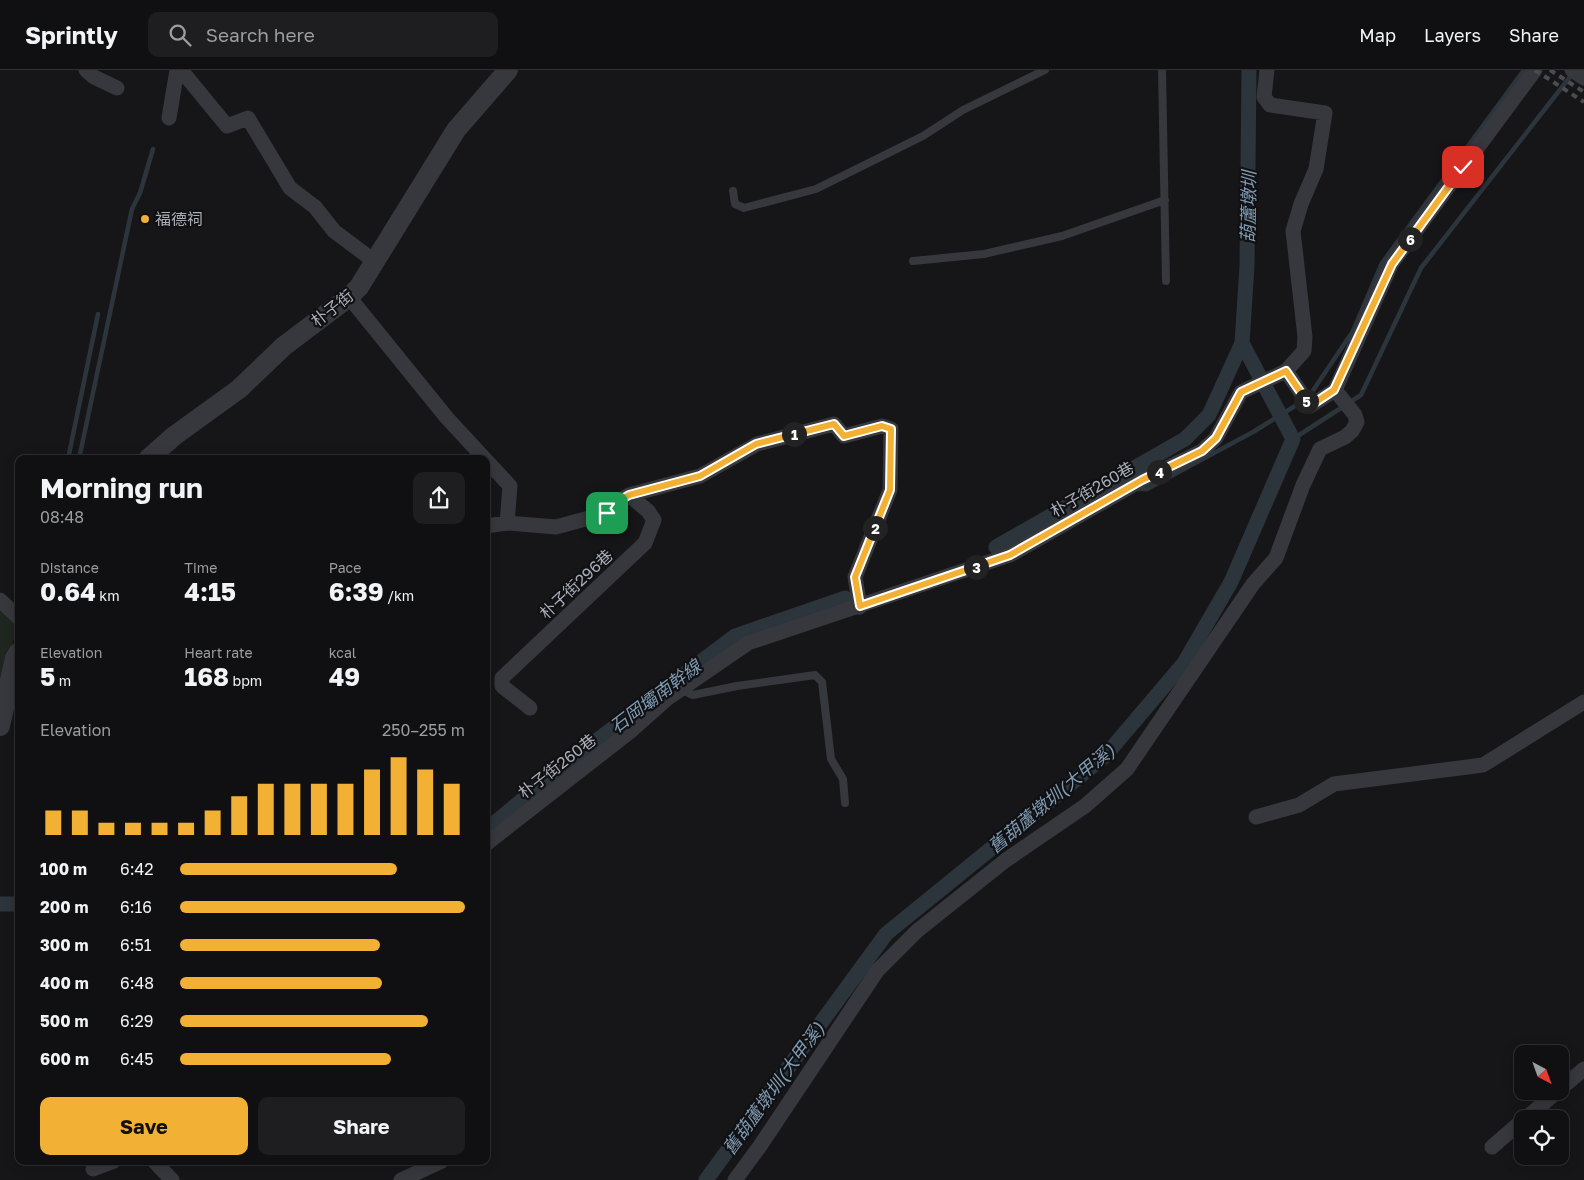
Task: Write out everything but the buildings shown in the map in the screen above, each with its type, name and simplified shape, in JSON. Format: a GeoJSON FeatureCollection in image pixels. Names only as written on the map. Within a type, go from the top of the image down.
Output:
{"type":"FeatureCollection","features":[{"type":"Feature","properties":{"kind":"street"},"geometry":{"type":"LineString","coordinates":[[86,70],[94,77],[117,88]]}},
{"type":"Feature","properties":{"kind":"street"},"geometry":{"type":"LineString","coordinates":[[168,118],[179,70]]}},
{"type":"Feature","properties":{"kind":"street"},"geometry":{"type":"LineString","coordinates":[[179,70],[227,126],[248,118],[290,188],[315,207],[334,231],[374,261]]}},
{"type":"Feature","properties":{"kind":"street","name":"朴子街"},"geometry":{"type":"LineString","coordinates":[[153,455],[174,436],[240,389],[284,346],[349,297],[359,287],[456,130],[508,70]]}},
{"type":"Feature","properties":{"kind":"street","name":"朴子街260巷"},"geometry":{"type":"LineString","coordinates":[[490,841],[632,730],[668,698],[748,643],[1010,555],[1142,480],[1202,451],[1216,438],[1241,392],[1286,371],[1304,351],[1305,337],[1293,231],[1301,204],[1316,169],[1325,112],[1270,104],[1264,97],[1267,70]]}},
{"type":"Feature","properties":{"kind":"street"},"geometry":{"type":"LineString","coordinates":[[1286,371],[1310,406],[1334,390],[1392,264],[1535,70]]}},
{"type":"Feature","properties":{"kind":"street"},"geometry":{"type":"LineString","coordinates":[[349,297],[446,418],[482,455]]}},
{"type":"Feature","properties":{"kind":"street"},"geometry":{"type":"LineString","coordinates":[[735,1180],[760,1146],[877,971],[917,931],[1006,860],[1085,806],[1127,769],[1253,584],[1276,558],[1303,485],[1320,449],[1352,432],[1357,422],[1355,415],[1334,390]]}},
{"type":"Feature","properties":{"kind":"street"},"geometry":{"type":"LineString","coordinates":[[490,525],[507,523],[556,527],[607,513],[617,502],[629,495],[700,476],[756,444],[834,424],[844,436],[882,426],[891,429],[890,490],[855,577],[860,606]]}},
{"type":"Feature","properties":{"kind":"street"},"geometry":{"type":"LineString","coordinates":[[490,464],[510,486],[507,523]]}},
{"type":"Feature","properties":{"kind":"street","name":"朴子街296巷"},"geometry":{"type":"LineString","coordinates":[[530,708],[502,686],[502,678],[645,544],[654,520],[648,511],[629,495]]}},
{"type":"Feature","properties":{"kind":"street"},"geometry":{"type":"LineString","coordinates":[[0,600],[15,614]]}},
{"type":"Feature","properties":{"kind":"street"},"geometry":{"type":"LineString","coordinates":[[0,726],[15,658]]}},
{"type":"Feature","properties":{"kind":"street"},"geometry":{"type":"LineString","coordinates":[[1256,817],[1299,805],[1334,784],[1483,765],[1584,702]]}},
{"type":"Feature","properties":{"kind":"street"},"geometry":{"type":"LineString","coordinates":[[1569,1082],[1584,1069]]}},
{"type":"Feature","properties":{"kind":"street"},"geometry":{"type":"LineString","coordinates":[[1536,1110],[1547,1100]]}},
{"type":"Feature","properties":{"kind":"street"},"geometry":{"type":"LineString","coordinates":[[1492,1147],[1514,1128]]}},
{"type":"Feature","properties":{"kind":"street"},"geometry":{"type":"LineString","coordinates":[[158,1165],[172,1180]]}},
{"type":"Feature","properties":{"kind":"street"},"geometry":{"type":"LineString","coordinates":[[401,1180],[433,1165]]}},
{"type":"Feature","properties":{"kind":"lane"},"geometry":{"type":"LineString","coordinates":[[733,191],[735,204],[744,208],[816,189],[923,136],[963,110],[1045,70]]}},
{"type":"Feature","properties":{"kind":"lane"},"geometry":{"type":"LineString","coordinates":[[1162,70],[1166,281]]}},
{"type":"Feature","properties":{"kind":"lane"},"geometry":{"type":"LineString","coordinates":[[914,261],[984,254],[1062,236],[1165,200]]}},
{"type":"Feature","properties":{"kind":"lane"},"geometry":{"type":"LineString","coordinates":[[682,690],[693,695],[737,686],[815,675],[822,682],[831,759],[844,779],[845,803]]}},
{"type":"Feature","properties":{"kind":"shaded area"},"geometry":{"type":"Polygon","coordinates":[[[0,606],[15,622],[15,637],[8,656],[0,693],[0,606]]]}},
{"type":"Feature","properties":{"kind":"waterway","name":"石岡壩南幹線"},"geometry":{"type":"LineString","coordinates":[[996,547],[1185,439],[1209,415],[1242,343],[1247,266],[1249,70]]}},
{"type":"Feature","properties":{"kind":"waterway"},"geometry":{"type":"LineString","coordinates":[[1138,489],[1147,489],[1253,432],[1308,398],[1353,331],[1382,263],[1524,70]]}},
{"type":"Feature","properties":{"kind":"waterway"},"geometry":{"type":"LineString","coordinates":[[1293,439],[1361,395],[1421,268],[1573,73]]}},
{"type":"Feature","properties":{"kind":"waterway"},"geometry":{"type":"LineString","coordinates":[[80,455],[132,209],[140,193],[153,149]]}},
{"type":"Feature","properties":{"kind":"waterway"},"geometry":{"type":"LineString","coordinates":[[69,455],[98,314]]}},
{"type":"Feature","properties":{"kind":"waterway","name":"舊葫蘆墩圳(大甲溪)"},"geometry":{"type":"LineString","coordinates":[[706,1180],[886,934],[1105,756],[1184,663],[1231,582],[1293,439],[1242,343]]}},
{"type":"Feature","properties":{"kind":"waterway","name":"石岡壩南幹線"},"geometry":{"type":"LineString","coordinates":[[490,827],[567,763],[735,636],[845,598]]}},
{"type":"Feature","properties":{"kind":"waterway","name":"石岡壩南幹線"},"geometry":{"type":"LineString","coordinates":[[0,904],[15,904]]}},
{"type":"Feature","properties":{"kind":"railway"},"geometry":{"type":"LineString","coordinates":[[1535,70],[1584,102]]}},
{"type":"Feature","properties":{"kind":"railway"},"geometry":{"type":"LineString","coordinates":[[1550,70],[1584,92]]}},
{"type":"Feature","properties":{"kind":"place","name":"福德祠"},"geometry":{"type":"Point","coordinates":[145,219]}},
{"type":"Feature","properties":{"kind":"route"},"geometry":{"type":"LineString","coordinates":[[607,513],[617,502],[629,495],[700,476],[756,444],[834,424],[844,436],[882,426],[891,429],[890,490],[855,577],[860,606],[1010,555],[1142,480],[1202,451],[1216,438],[1241,392],[1286,371],[1310,406],[1334,390],[1392,264],[1463,167]]}},
{"type":"Feature","properties":{"kind":"water label","name":"葫蘆墩圳"},"geometry":{"type":"Point","coordinates":[1248,207]}}]}
